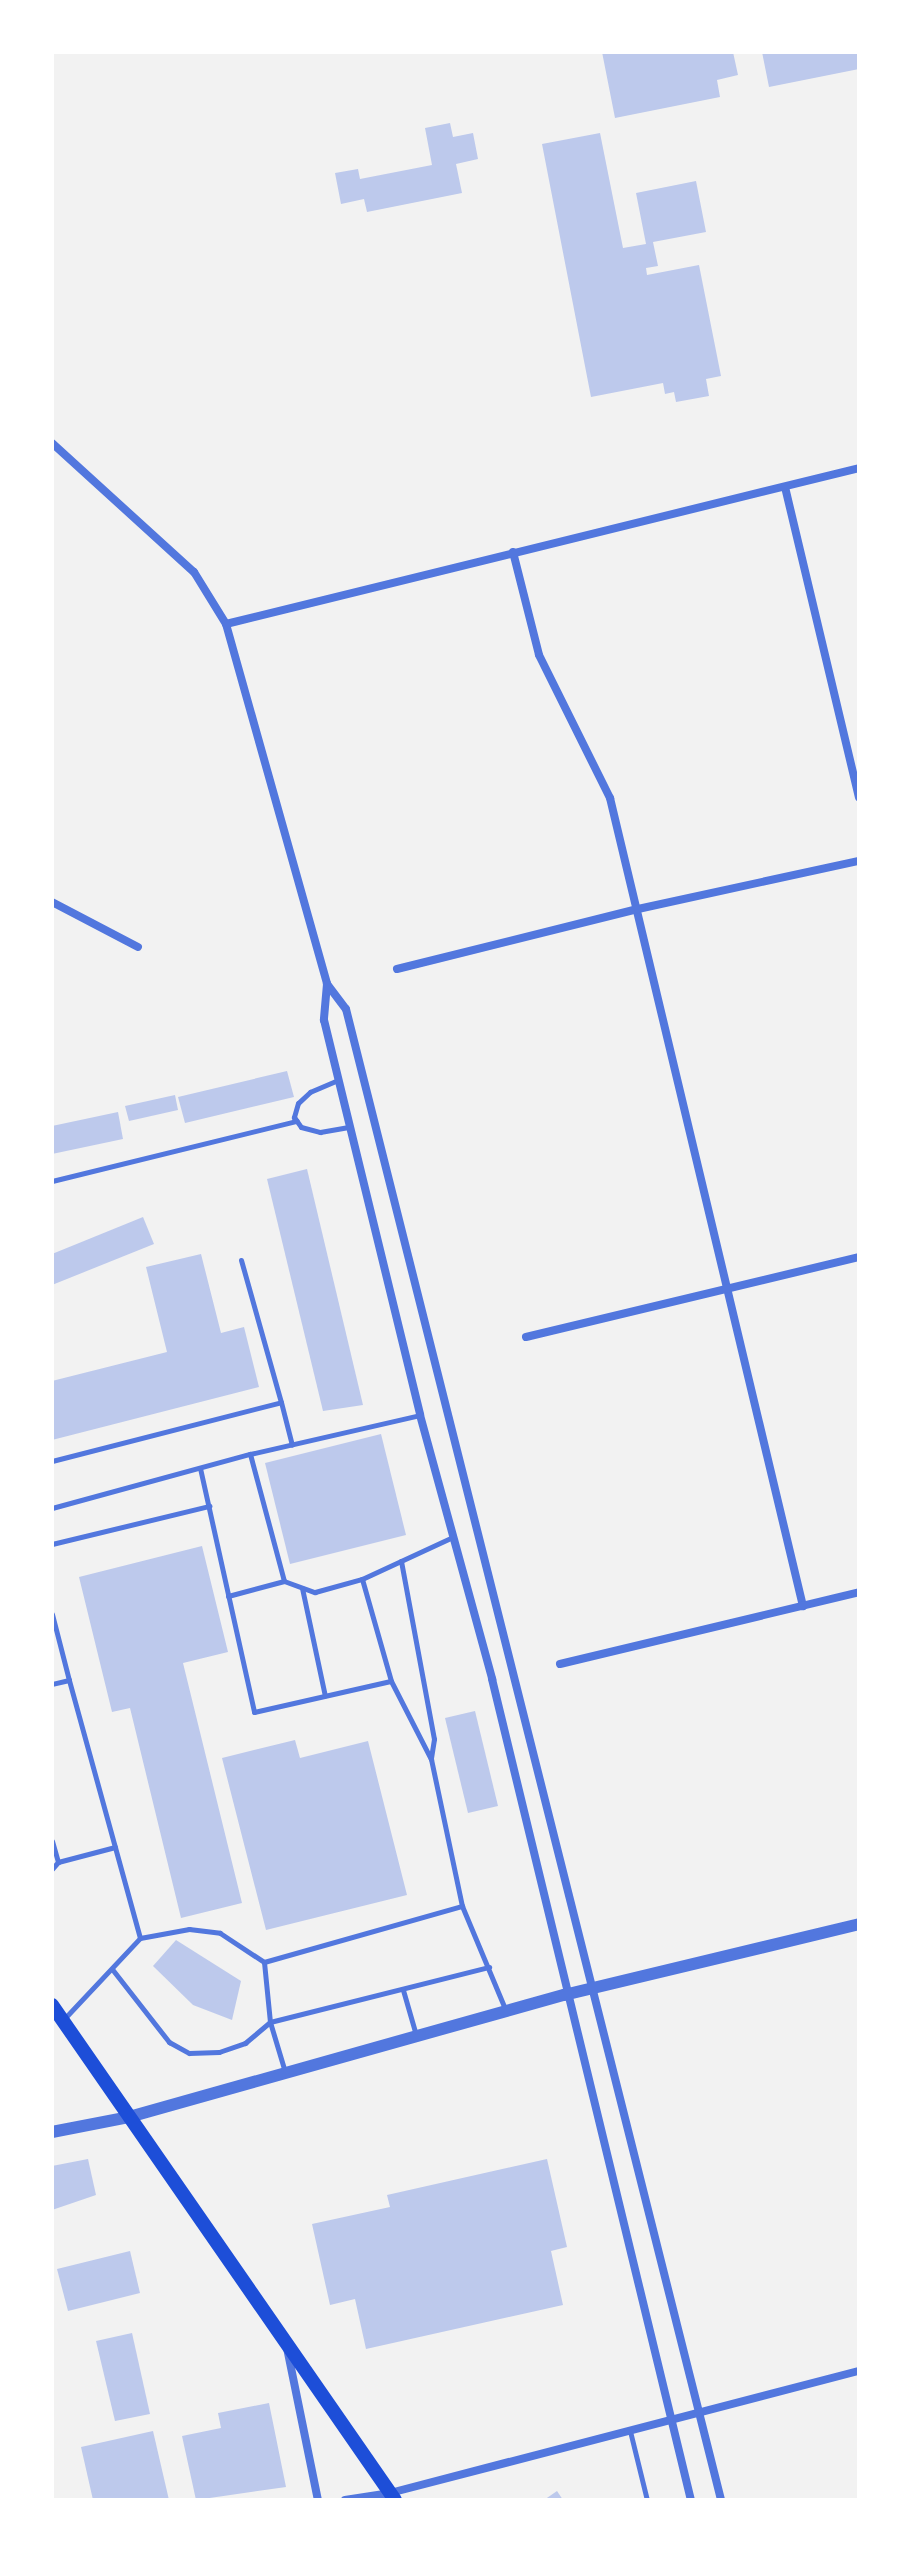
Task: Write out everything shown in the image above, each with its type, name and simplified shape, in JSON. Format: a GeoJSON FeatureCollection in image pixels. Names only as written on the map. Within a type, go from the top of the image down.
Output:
{"type":"FeatureCollection","features":[{"type":"Feature","properties":{"kind":"main road"},"geometry":{"type":"LineString","coordinates":[[52,2005],[393,2496]]}},
{"type":"Feature","properties":{"kind":"street"},"geometry":{"type":"LineString","coordinates":[[52,443],[194,572],[226,624],[327,984],[324,1020],[338,1079],[420,1415],[492,1679],[564,1995],[691,2500]]}},
{"type":"Feature","properties":{"kind":"street"},"geometry":{"type":"LineString","coordinates":[[226,624],[859,468]]}},
{"type":"Feature","properties":{"kind":"street"},"geometry":{"type":"LineString","coordinates":[[785,487],[859,797]]}},
{"type":"Feature","properties":{"kind":"street"},"geometry":{"type":"LineString","coordinates":[[513,552],[539,655],[610,798],[803,1606]]}},
{"type":"Feature","properties":{"kind":"street"},"geometry":{"type":"LineString","coordinates":[[397,969],[638,909],[859,861]]}},
{"type":"Feature","properties":{"kind":"street"},"geometry":{"type":"LineString","coordinates":[[52,902],[138,947]]}},
{"type":"Feature","properties":{"kind":"street"},"geometry":{"type":"LineString","coordinates":[[327,984],[346,1009],[721,2500]]}},
{"type":"Feature","properties":{"kind":"street"},"geometry":{"type":"LineString","coordinates":[[526,1337],[859,1257]]}},
{"type":"Feature","properties":{"kind":"street"},"geometry":{"type":"LineString","coordinates":[[560,1664],[859,1592]]}},
{"type":"Feature","properties":{"kind":"street"},"geometry":{"type":"LineString","coordinates":[[52,2132],[129,2117],[505,2010],[859,1924]]}},
{"type":"Feature","properties":{"kind":"street"},"geometry":{"type":"LineString","coordinates":[[286,2346],[318,2500]]}},
{"type":"Feature","properties":{"kind":"street"},"geometry":{"type":"LineString","coordinates":[[345,2500],[393,2496],[629,2427],[859,2371]]}},
{"type":"Feature","properties":{"kind":"lane"},"geometry":{"type":"LineString","coordinates":[[297,1121],[298,1103],[338,1079]]}},
{"type":"Feature","properties":{"kind":"lane"},"geometry":{"type":"LineString","coordinates":[[52,1181],[297,1121],[320,1132],[350,1127]]}},
{"type":"Feature","properties":{"kind":"lane"},"geometry":{"type":"LineString","coordinates":[[241,1260],[292,1445]]}},
{"type":"Feature","properties":{"kind":"lane"},"geometry":{"type":"LineString","coordinates":[[52,1461],[281,1402]]}},
{"type":"Feature","properties":{"kind":"lane"},"geometry":{"type":"LineString","coordinates":[[52,1508],[250,1454],[420,1415]]}},
{"type":"Feature","properties":{"kind":"lane"},"geometry":{"type":"LineString","coordinates":[[250,1454],[284,1581]]}},
{"type":"Feature","properties":{"kind":"lane"},"geometry":{"type":"LineString","coordinates":[[200,1468],[254,1712],[391,1681]]}},
{"type":"Feature","properties":{"kind":"lane"},"geometry":{"type":"LineString","coordinates":[[52,1544],[209,1506]]}},
{"type":"Feature","properties":{"kind":"lane"},"geometry":{"type":"LineString","coordinates":[[228,1596],[284,1581],[315,1592],[362,1579],[453,1537]]}},
{"type":"Feature","properties":{"kind":"lane"},"geometry":{"type":"LineString","coordinates":[[401,1561],[434,1739],[431,1759]]}},
{"type":"Feature","properties":{"kind":"lane"},"geometry":{"type":"LineString","coordinates":[[362,1579],[391,1681],[431,1759],[462,1906],[505,2010]]}},
{"type":"Feature","properties":{"kind":"lane"},"geometry":{"type":"LineString","coordinates":[[302,1587],[325,1696]]}},
{"type":"Feature","properties":{"kind":"lane"},"geometry":{"type":"LineString","coordinates":[[52,1614],[140,1938]]}},
{"type":"Feature","properties":{"kind":"lane"},"geometry":{"type":"LineString","coordinates":[[52,1684],[69,1680]]}},
{"type":"Feature","properties":{"kind":"lane"},"geometry":{"type":"LineString","coordinates":[[52,1841],[58,1862]]}},
{"type":"Feature","properties":{"kind":"lane"},"geometry":{"type":"LineString","coordinates":[[52,1869],[58,1862],[115,1847]]}},
{"type":"Feature","properties":{"kind":"lane"},"geometry":{"type":"LineString","coordinates":[[63,2021],[140,1938],[189,1929],[220,1933],[264,1962],[462,1906]]}},
{"type":"Feature","properties":{"kind":"lane"},"geometry":{"type":"LineString","coordinates":[[264,1962],[270,2022],[285,2073]]}},
{"type":"Feature","properties":{"kind":"lane"},"geometry":{"type":"LineString","coordinates":[[112,1969],[169,2042],[189,2053],[219,2052],[245,2043],[270,2022],[489,1967]]}},
{"type":"Feature","properties":{"kind":"lane"},"geometry":{"type":"LineString","coordinates":[[403,1990],[416,2036]]}},
{"type":"Feature","properties":{"kind":"lane"},"geometry":{"type":"LineString","coordinates":[[629,2427],[647,2500]]}},
{"type":"Feature","properties":{"kind":"building"},"geometry":{"type":"Polygon","coordinates":[[[602,52],[733,52],[738,75],[717,80],[720,97],[615,118],[602,52]]]}},
{"type":"Feature","properties":{"kind":"building"},"geometry":{"type":"Polygon","coordinates":[[[762,52],[859,52],[859,69],[769,87],[762,52]]]}},
{"type":"Feature","properties":{"kind":"building"},"geometry":{"type":"Polygon","coordinates":[[[450,123],[453,137],[473,133],[478,159],[456,164],[462,193],[367,212],[364,199],[341,204],[335,173],[358,169],[360,179],[432,165],[425,128],[450,123]]]}},
{"type":"Feature","properties":{"kind":"building"},"geometry":{"type":"Polygon","coordinates":[[[600,133],[623,248],[646,244],[636,193],[696,181],[706,232],[653,242],[658,266],[646,268],[647,275],[699,265],[721,376],[706,379],[709,396],[676,402],[674,392],[665,394],[663,383],[591,397],[542,144],[600,133]]]}},
{"type":"Feature","properties":{"kind":"building"},"geometry":{"type":"Polygon","coordinates":[[[287,1071],[294,1097],[185,1123],[178,1097],[287,1071]]]}},
{"type":"Feature","properties":{"kind":"building"},"geometry":{"type":"Polygon","coordinates":[[[175,1095],[178,1110],[129,1121],[125,1106],[175,1095]]]}},
{"type":"Feature","properties":{"kind":"building"},"geometry":{"type":"Polygon","coordinates":[[[118,1112],[123,1139],[52,1154],[52,1126],[118,1112]]]}},
{"type":"Feature","properties":{"kind":"building"},"geometry":{"type":"Polygon","coordinates":[[[307,1169],[363,1405],[323,1411],[267,1179],[307,1169]]]}},
{"type":"Feature","properties":{"kind":"building"},"geometry":{"type":"Polygon","coordinates":[[[143,1217],[154,1244],[52,1285],[52,1254],[143,1217]]]}},
{"type":"Feature","properties":{"kind":"building"},"geometry":{"type":"Polygon","coordinates":[[[201,1254],[221,1333],[244,1327],[259,1387],[52,1440],[52,1381],[167,1352],[146,1267],[201,1254]]]}},
{"type":"Feature","properties":{"kind":"building"},"geometry":{"type":"Polygon","coordinates":[[[381,1434],[406,1535],[290,1564],[265,1463],[381,1434]]]}},
{"type":"Feature","properties":{"kind":"building"},"geometry":{"type":"Polygon","coordinates":[[[202,1546],[228,1652],[183,1663],[242,1903],[181,1918],[130,1708],[112,1712],[79,1577],[202,1546]]]}},
{"type":"Feature","properties":{"kind":"building"},"geometry":{"type":"Polygon","coordinates":[[[475,1711],[498,1806],[468,1813],[445,1718],[475,1711]]]}},
{"type":"Feature","properties":{"kind":"building"},"geometry":{"type":"Polygon","coordinates":[[[295,1740],[300,1758],[368,1741],[407,1895],[266,1930],[222,1758],[295,1740]]]}},
{"type":"Feature","properties":{"kind":"building"},"geometry":{"type":"Polygon","coordinates":[[[176,1940],[241,1981],[232,2020],[193,2005],[153,1966],[176,1940]]]}},
{"type":"Feature","properties":{"kind":"building"},"geometry":{"type":"Polygon","coordinates":[[[88,2159],[96,2195],[52,2210],[52,2166],[88,2159]]]}},
{"type":"Feature","properties":{"kind":"building"},"geometry":{"type":"Polygon","coordinates":[[[547,2159],[567,2247],[551,2251],[563,2305],[366,2349],[355,2299],[330,2305],[312,2224],[390,2207],[387,2195],[547,2159]]]}},
{"type":"Feature","properties":{"kind":"building"},"geometry":{"type":"Polygon","coordinates":[[[130,2251],[140,2293],[68,2311],[57,2269],[130,2251]]]}},
{"type":"Feature","properties":{"kind":"building"},"geometry":{"type":"Polygon","coordinates":[[[132,2333],[150,2414],[115,2421],[96,2341],[132,2333]]]}},
{"type":"Feature","properties":{"kind":"building"},"geometry":{"type":"Polygon","coordinates":[[[269,2403],[286,2487],[196,2500],[182,2436],[221,2428],[218,2413],[269,2403]]]}},
{"type":"Feature","properties":{"kind":"building"},"geometry":{"type":"Polygon","coordinates":[[[153,2431],[169,2500],[93,2500],[81,2447],[153,2431]]]}},
{"type":"Feature","properties":{"kind":"building"},"geometry":{"type":"Polygon","coordinates":[[[557,2491],[563,2500],[544,2500],[557,2491]]]}}]}
